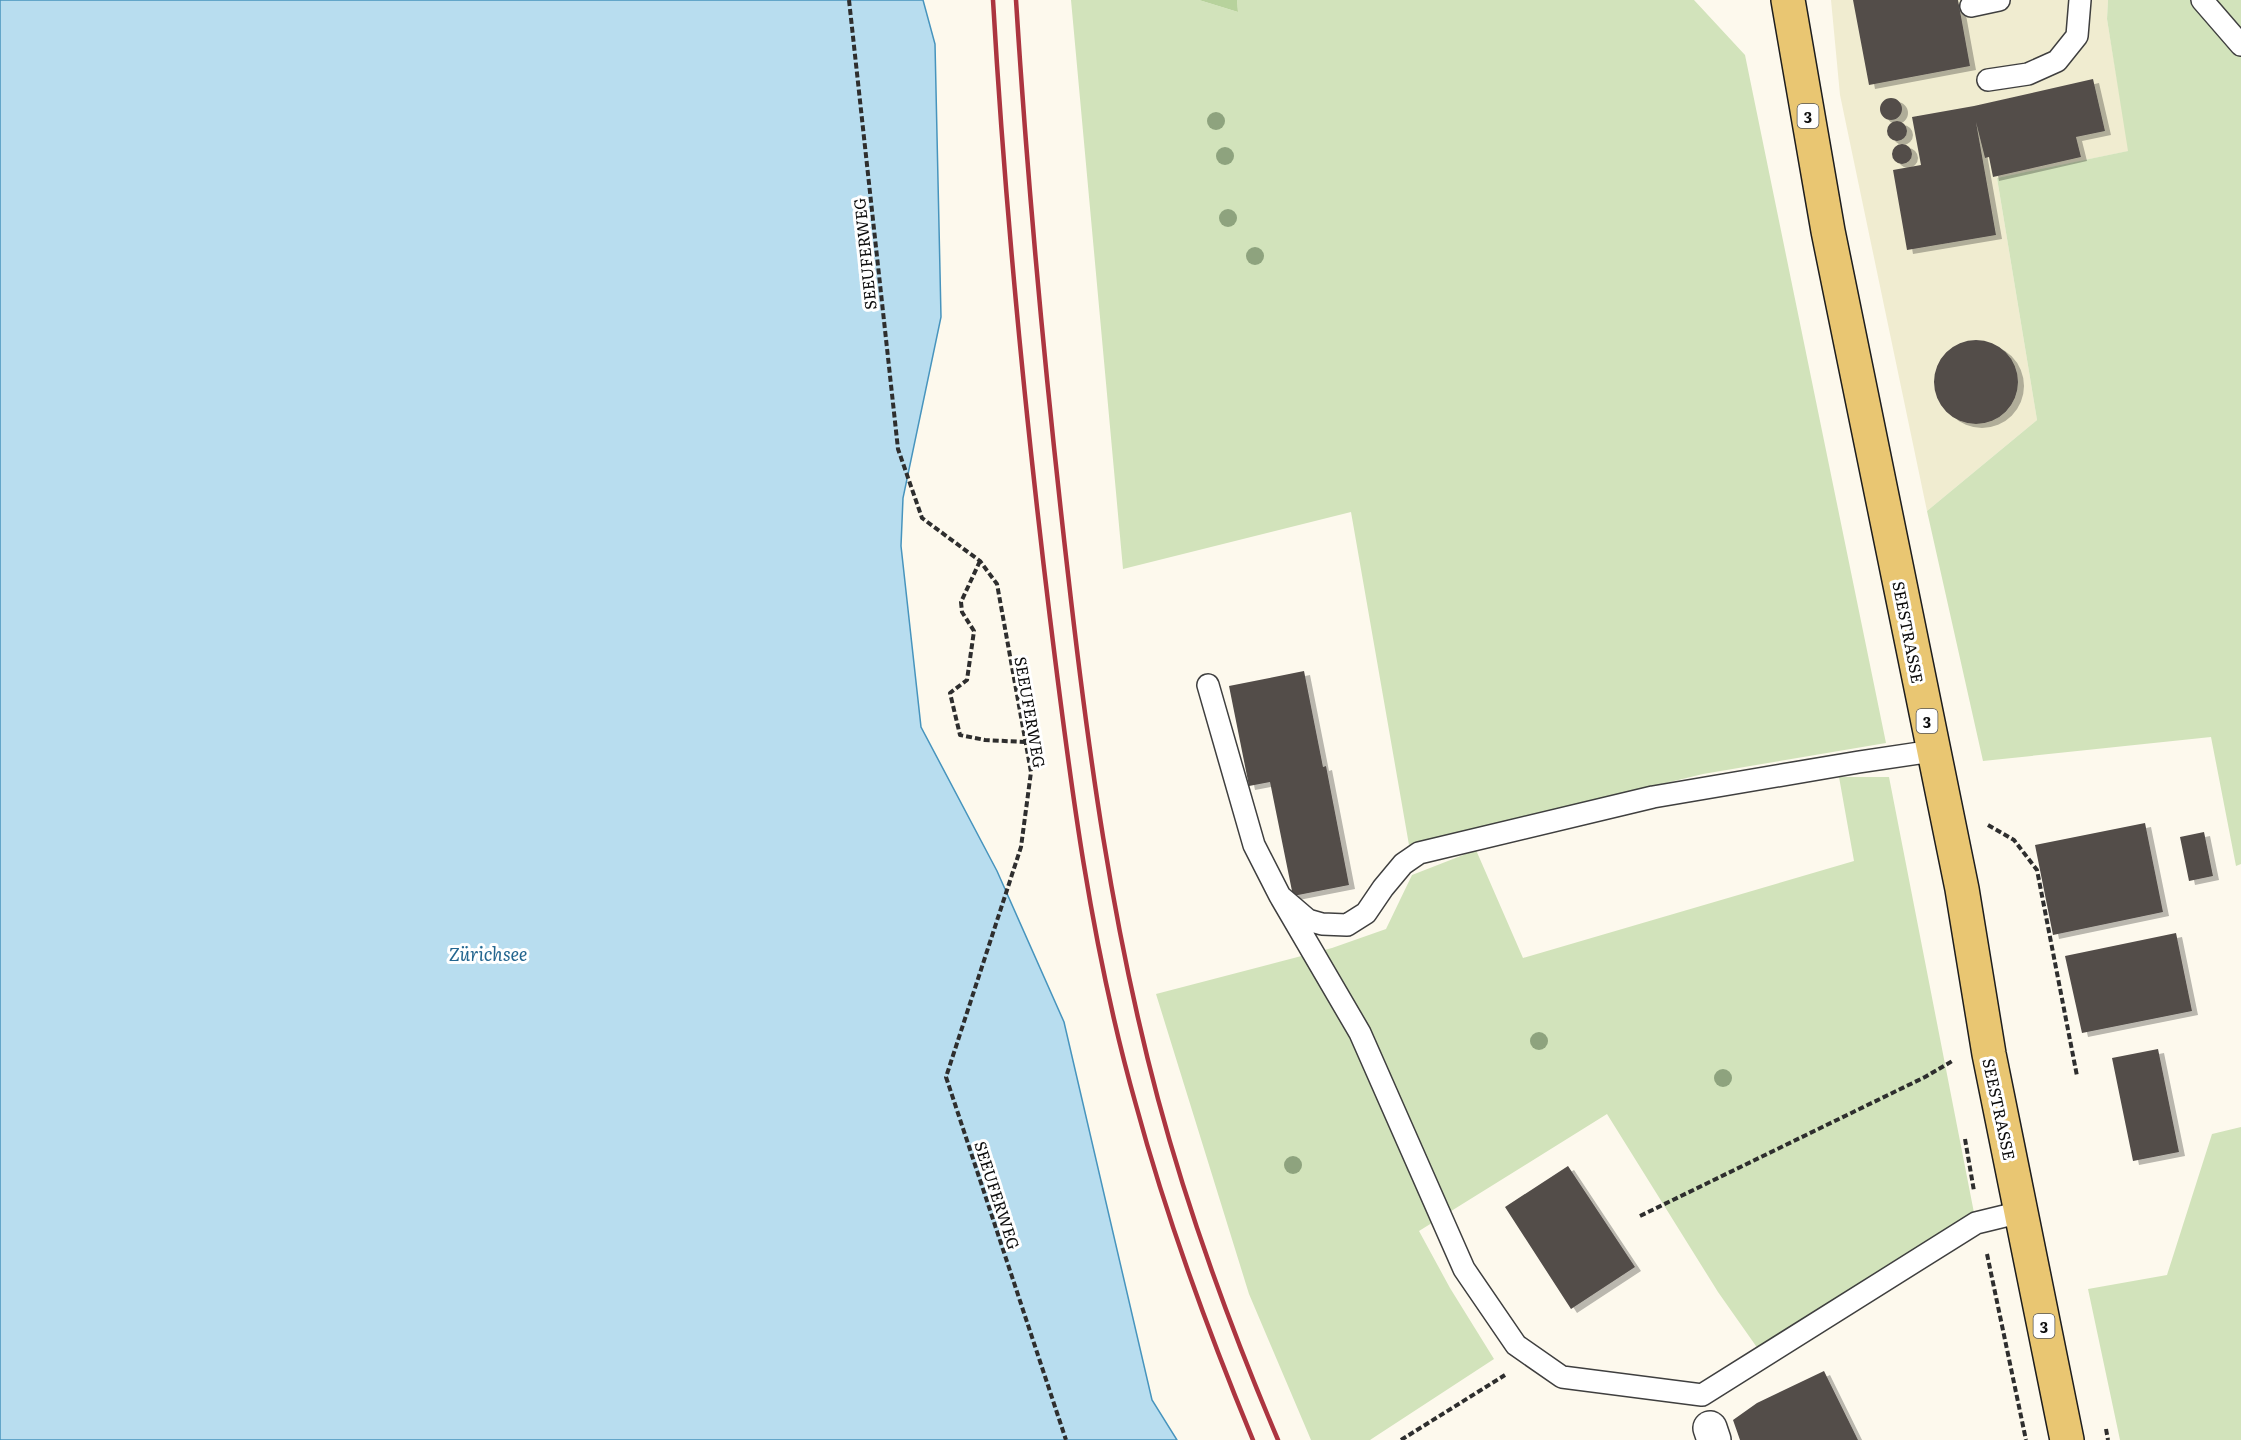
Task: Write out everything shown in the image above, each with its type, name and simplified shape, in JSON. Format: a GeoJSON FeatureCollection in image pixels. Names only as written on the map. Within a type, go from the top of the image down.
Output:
{"type":"FeatureCollection","features":[{"type":"Feature","properties":{"kind":"main road","name":"SEESTRASSE"},"geometry":{"type":"LineString","coordinates":[[1788,0],[1828,231],[1962,889],[1989,1054],[2067,1440]]}},
{"type":"Feature","properties":{"kind":"lane"},"geometry":{"type":"LineString","coordinates":[[1971,6],[2000,0]]}},
{"type":"Feature","properties":{"kind":"lane"},"geometry":{"type":"LineString","coordinates":[[1988,80],[2028,74],[2057,61],[2077,36],[2080,0]]}},
{"type":"Feature","properties":{"kind":"lane"},"geometry":{"type":"LineString","coordinates":[[2202,0],[2241,45]]}},
{"type":"Feature","properties":{"kind":"lane"},"geometry":{"type":"LineString","coordinates":[[1208,685],[1254,845],[1280,896],[1360,1033],[1464,1269],[1516,1345],[1562,1377],[1702,1395],[1976,1223],[2021,1212]]}},
{"type":"Feature","properties":{"kind":"lane"},"geometry":{"type":"LineString","coordinates":[[1280,896],[1308,920],[1322,924],[1347,926],[1366,914],[1383,888],[1403,864],[1419,853],[1653,797],[1933,751]]}},
{"type":"Feature","properties":{"kind":"path","name":"SEEUFERWEG"},"geometry":{"type":"LineString","coordinates":[[849,0],[898,449],[921,518],[980,561],[997,584],[1031,772],[1021,847],[946,1077],[1066,1440]]}},
{"type":"Feature","properties":{"kind":"path"},"geometry":{"type":"LineString","coordinates":[[980,561],[961,602],[962,612],[974,631],[967,680],[950,693],[960,735],[986,740],[1025,742]]}},
{"type":"Feature","properties":{"kind":"path"},"geometry":{"type":"LineString","coordinates":[[1983,824],[1990,825],[2014,840],[2037,870],[2077,1076]]}},
{"type":"Feature","properties":{"kind":"path"},"geometry":{"type":"LineString","coordinates":[[1640,1216],[1925,1077],[1956,1059],[1989,1054]]}},
{"type":"Feature","properties":{"kind":"path"},"geometry":{"type":"LineString","coordinates":[[1401,1440],[1534,1357]]}},
{"type":"Feature","properties":{"kind":"shaded area"},"geometry":{"type":"Polygon","coordinates":[[[1831,0],[2108,0],[2107,19],[2129,151],[1997,178],[2037,420],[1927,511],[1840,95],[1831,0]]]}},
{"type":"Feature","properties":{"kind":"green space"},"geometry":{"type":"Polygon","coordinates":[[[1071,0],[1199,0],[1238,12],[1237,0],[1694,0],[1745,55],[1886,743],[1703,774],[1409,845],[1351,512],[1123,569],[1071,0]]]}},
{"type":"Feature","properties":{"kind":"green space"},"geometry":{"type":"Polygon","coordinates":[[[1199,0],[1237,0],[1238,12],[1199,0]]]}},
{"type":"Feature","properties":{"kind":"green space"},"geometry":{"type":"Polygon","coordinates":[[[2108,0],[2241,0],[2241,864],[2236,866],[2211,737],[1983,761],[1927,511],[2037,420],[1997,178],[2128,151],[2107,19],[2108,0]]]}},
{"type":"Feature","properties":{"kind":"green space"},"geometry":{"type":"Polygon","coordinates":[[[1839,777],[1889,777],[1976,1223],[1763,1356],[1718,1292],[1607,1114],[1419,1231],[1450,1288],[1494,1359],[1370,1440],[1311,1440],[1249,1294],[1156,994],[1332,948],[1386,929],[1412,875],[1476,850],[1523,958],[1854,861],[1839,777]]]}},
{"type":"Feature","properties":{"kind":"green space"},"geometry":{"type":"Polygon","coordinates":[[[2241,1127],[2241,1440],[2120,1440],[2088,1289],[2167,1275],[2212,1134],[2241,1127]]]}},
{"type":"Feature","properties":{"kind":"water","name":"Zürichsee"},"geometry":{"type":"Polygon","coordinates":[[[0,0],[923,0],[935,44],[941,317],[903,498],[901,546],[921,727],[997,871],[1064,1022],[1152,1400],[1177,1440],[0,1440],[0,0]]]}},
{"type":"Feature","properties":{"kind":"building"},"geometry":{"type":"Polygon","coordinates":[[[1853,0],[1958,0],[1970,66],[1869,85],[1853,0]]]}},
{"type":"Feature","properties":{"kind":"building"},"geometry":{"type":"Polygon","coordinates":[[[2093,79],[2105,131],[2076,137],[2081,157],[1993,177],[1989,157],[1985,158],[1976,122],[1996,235],[1907,250],[1893,170],[1921,165],[1912,117],[1974,106],[2093,79]]]}},
{"type":"Feature","properties":{"kind":"building"},"geometry":{"type":"Polygon","coordinates":[[[1891,98],[1899,101],[1902,109],[1899,117],[1891,120],[1883,117],[1880,109],[1883,101],[1891,98]]]}},
{"type":"Feature","properties":{"kind":"building"},"geometry":{"type":"Polygon","coordinates":[[[1897,121],[1904,124],[1907,131],[1904,138],[1897,141],[1890,138],[1887,131],[1890,124],[1897,121]]]}},
{"type":"Feature","properties":{"kind":"building"},"geometry":{"type":"Polygon","coordinates":[[[1902,144],[1909,147],[1912,154],[1909,161],[1902,164],[1895,161],[1892,154],[1895,147],[1902,144]]]}},
{"type":"Feature","properties":{"kind":"building"},"geometry":{"type":"Polygon","coordinates":[[[1976,340],[1992,343],[2006,352],[2015,366],[2018,382],[2015,398],[2006,412],[1992,421],[1976,424],[1960,421],[1946,412],[1937,398],[1934,382],[1937,366],[1946,352],[1960,343],[1976,340]]]}},
{"type":"Feature","properties":{"kind":"building"},"geometry":{"type":"Polygon","coordinates":[[[1304,671],[1323,767],[1326,766],[1349,885],[1293,896],[1270,782],[1249,786],[1229,686],[1304,671]]]}},
{"type":"Feature","properties":{"kind":"building"},"geometry":{"type":"Polygon","coordinates":[[[2145,823],[2163,912],[2053,935],[2035,845],[2145,823]]]}},
{"type":"Feature","properties":{"kind":"building"},"geometry":{"type":"Polygon","coordinates":[[[2204,832],[2213,876],[2189,881],[2180,837],[2204,832]]]}},
{"type":"Feature","properties":{"kind":"building"},"geometry":{"type":"Polygon","coordinates":[[[2176,933],[2192,1011],[2082,1033],[2065,956],[2176,933]]]}},
{"type":"Feature","properties":{"kind":"building"},"geometry":{"type":"Polygon","coordinates":[[[2158,1049],[2179,1152],[2133,1161],[2112,1058],[2158,1049]]]}},
{"type":"Feature","properties":{"kind":"building"},"geometry":{"type":"Polygon","coordinates":[[[1568,1166],[1635,1267],[1571,1309],[1505,1207],[1568,1166]]]}},
{"type":"Feature","properties":{"kind":"building"},"geometry":{"type":"Polygon","coordinates":[[[1824,1371],[1858,1440],[1740,1440],[1733,1420],[1757,1403],[1824,1371]]]}},
{"type":"Feature","properties":{"kind":"railway"},"geometry":{"type":"LineString","coordinates":[[993,0],[1010,232],[1032,464],[1074,802],[1094,924],[1120,1045],[1161,1191],[1204,1316],[1253,1440]]}},
{"type":"Feature","properties":{"kind":"railway"},"geometry":{"type":"LineString","coordinates":[[1016,0],[1032,216],[1060,502],[1093,772],[1115,904],[1142,1034],[1183,1186],[1228,1314],[1278,1440]]}}]}
